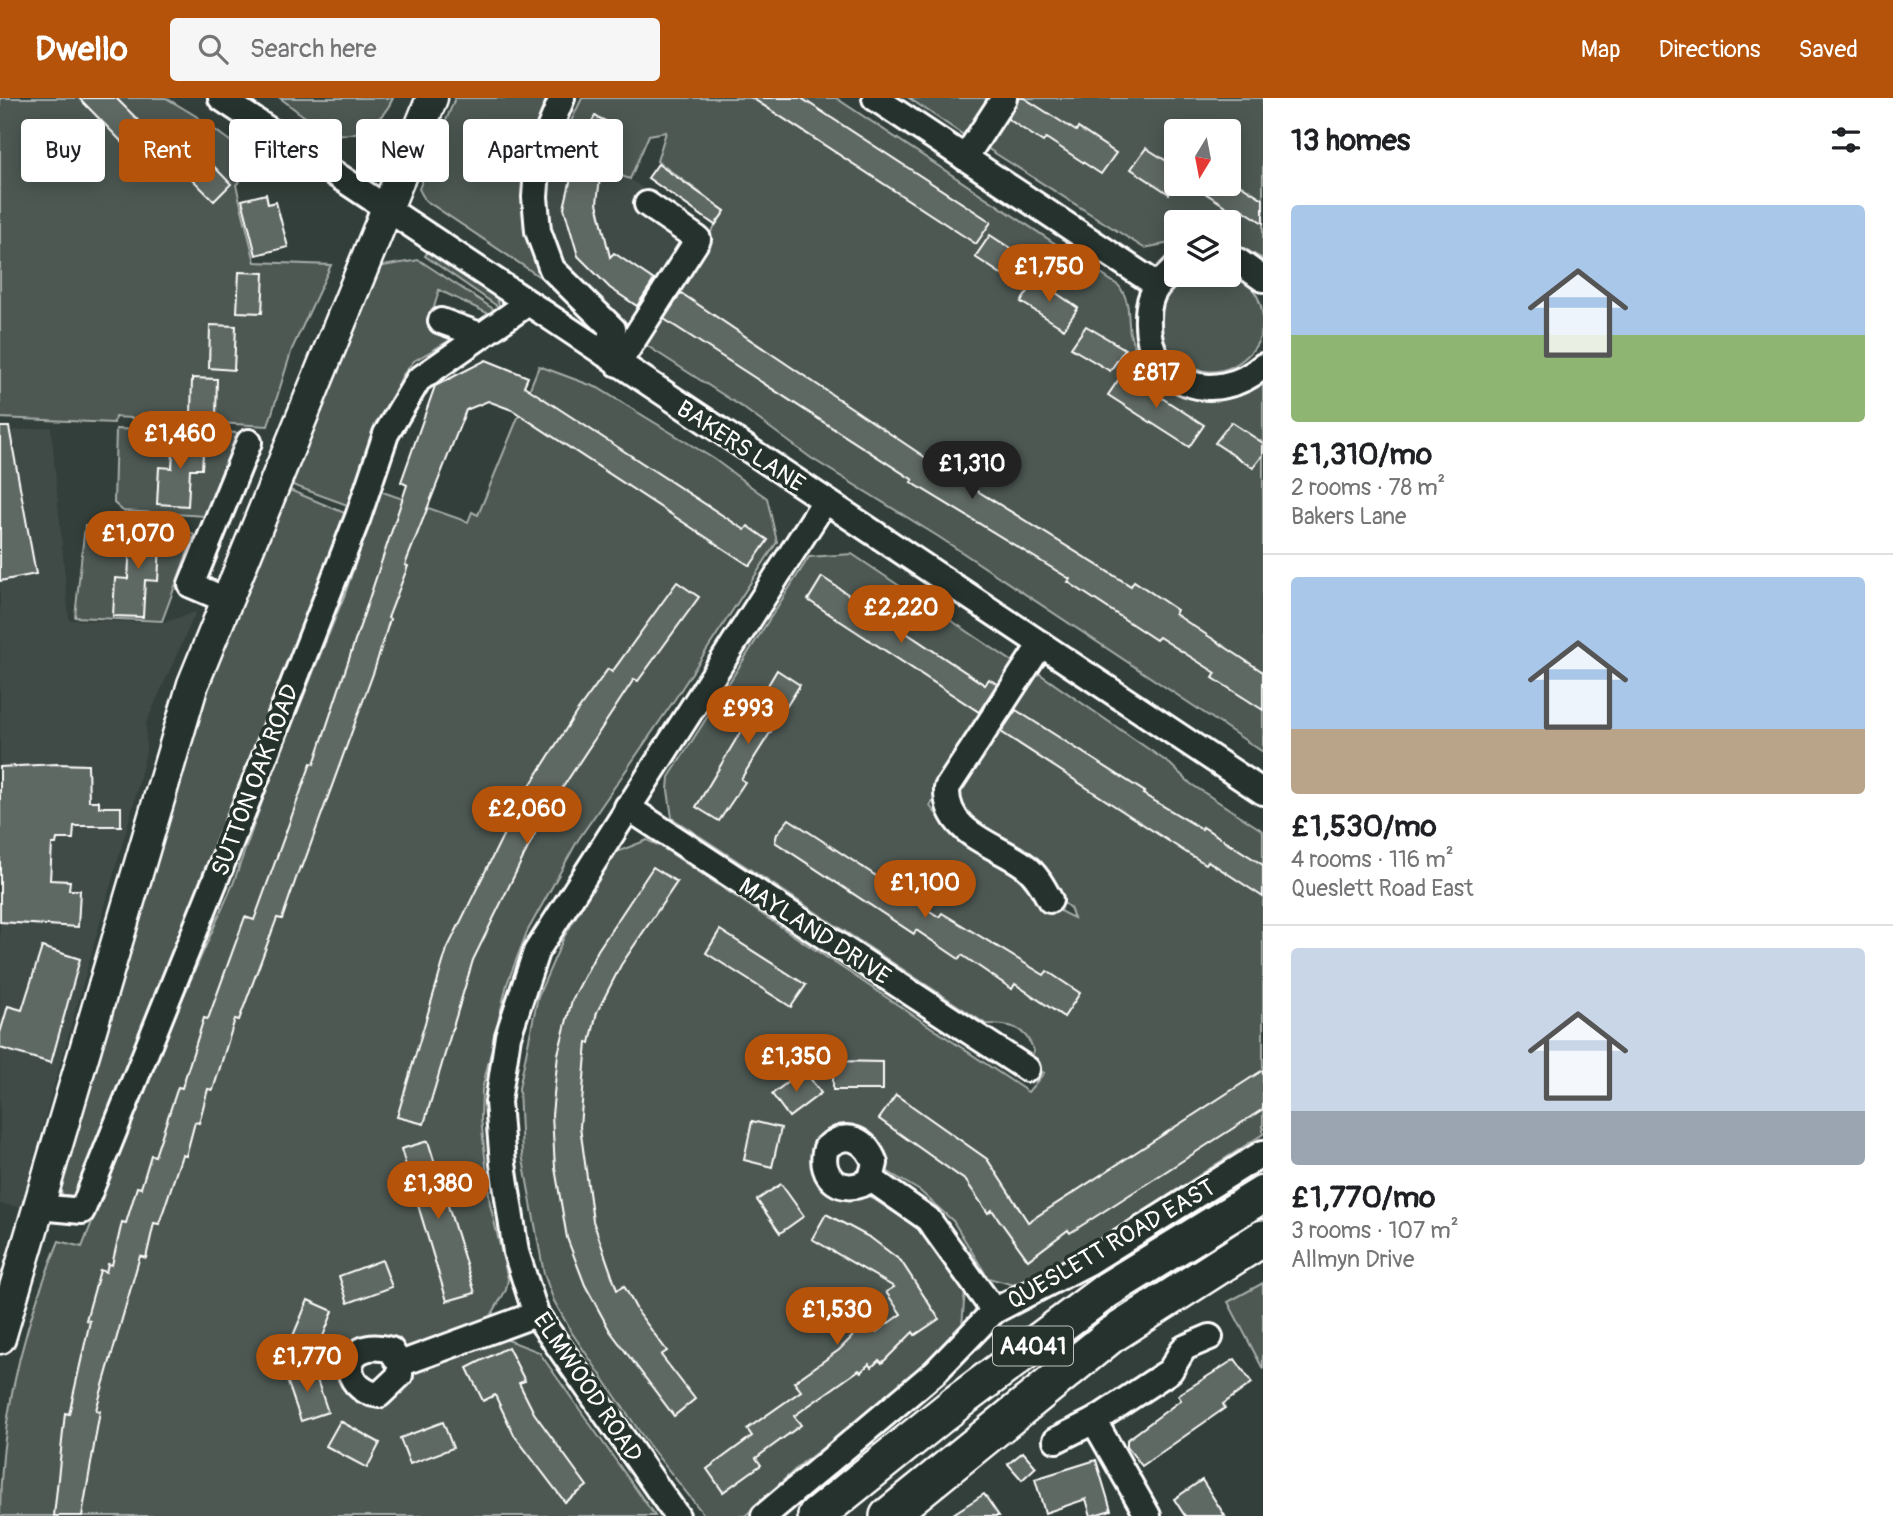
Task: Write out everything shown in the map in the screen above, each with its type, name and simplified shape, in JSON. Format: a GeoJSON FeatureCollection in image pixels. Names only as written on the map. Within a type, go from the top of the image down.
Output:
{"type":"FeatureCollection","features":[{"type":"Feature","properties":{"kind":"highway","name":"QUESLETT ROAD EAST"},"geometry":{"type":"LineString","coordinates":[[816,1516],[959,1401],[1107,1290],[1263,1194]]}},
{"type":"Feature","properties":{"kind":"highway","name":"A4041"},"geometry":{"type":"LineString","coordinates":[[900,1512],[987,1434],[1110,1336],[1263,1238]]}},
{"type":"Feature","properties":{"kind":"highway"},"geometry":{"type":"LineString","coordinates":[[959,1401],[987,1434]]}},
{"type":"Feature","properties":{"kind":"main road"},"geometry":{"type":"LineString","coordinates":[[0,1338],[14,1244],[38,1207],[192,684],[432,98]]}},
{"type":"Feature","properties":{"kind":"street","name":"BAKERS LANE"},"geometry":{"type":"LineString","coordinates":[[221,98],[1263,792]]}},
{"type":"Feature","properties":{"kind":"street"},"geometry":{"type":"LineString","coordinates":[[562,98],[538,156],[535,197],[538,231],[552,269],[613,329],[612,359]]}},
{"type":"Feature","properties":{"kind":"street"},"geometry":{"type":"LineString","coordinates":[[875,98],[1157,285]]}},
{"type":"Feature","properties":{"kind":"street"},"geometry":{"type":"LineString","coordinates":[[965,158],[1004,98]]}},
{"type":"Feature","properties":{"kind":"street"},"geometry":{"type":"LineString","coordinates":[[612,359],[698,239],[647,204]]}},
{"type":"Feature","properties":{"kind":"street"},"geometry":{"type":"LineString","coordinates":[[1241,263],[1263,279]]}},
{"type":"Feature","properties":{"kind":"street"},"geometry":{"type":"LineString","coordinates":[[1164,278],[1157,285],[1148,308],[1147,333],[1152,350],[1175,377],[1196,387],[1218,388],[1247,380],[1263,366]]}},
{"type":"Feature","properties":{"kind":"street","name":"SUTTON OAK ROAD"},"geometry":{"type":"LineString","coordinates":[[38,1207],[82,1211],[295,681],[358,517],[386,434],[418,380],[528,303]]}},
{"type":"Feature","properties":{"kind":"street"},"geometry":{"type":"LineString","coordinates":[[441,321],[480,335]]}},
{"type":"Feature","properties":{"kind":"street"},"geometry":{"type":"LineString","coordinates":[[226,600],[191,585],[249,442]]}},
{"type":"Feature","properties":{"kind":"street"},"geometry":{"type":"LineString","coordinates":[[237,468],[275,482]]}},
{"type":"Feature","properties":{"kind":"street","name":"ELMWOOD ROAD"},"geometry":{"type":"LineString","coordinates":[[677,1516],[536,1314],[516,1252],[502,1164],[498,1102],[508,1036],[536,952],[825,501]]}},
{"type":"Feature","properties":{"kind":"street"},"geometry":{"type":"LineString","coordinates":[[1041,644],[947,788],[946,803],[960,826],[1026,866],[1050,900]]}},
{"type":"Feature","properties":{"kind":"street","name":"MAYLAND DRIVE"},"geometry":{"type":"LineString","coordinates":[[627,807],[1009,1046],[1027,1069]]}},
{"type":"Feature","properties":{"kind":"street","name":"QUESLETT ROAD EAST"},"geometry":{"type":"LineString","coordinates":[[764,1516],[935,1372],[994,1311],[1089,1262],[1263,1153]]}},
{"type":"Feature","properties":{"kind":"street"},"geometry":{"type":"LineString","coordinates":[[871,1178],[928,1219],[994,1311]]}},
{"type":"Feature","properties":{"kind":"street"},"geometry":{"type":"LineString","coordinates":[[400,1364],[536,1314]]}},
{"type":"Feature","properties":{"kind":"street"},"geometry":{"type":"LineString","coordinates":[[1056,1440],[1094,1420],[1170,1371],[1184,1348],[1210,1337]]}},
{"type":"Feature","properties":{"kind":"street"},"geometry":{"type":"LineString","coordinates":[[935,1372],[959,1401]]}},
{"type":"Feature","properties":{"kind":"street"},"geometry":{"type":"LineString","coordinates":[[1094,1420],[1148,1516]]}},
{"type":"Feature","properties":{"kind":"shaded area"},"geometry":{"type":"Polygon","coordinates":[[[0,98],[166,98],[200,119],[119,119],[119,182],[215,182],[215,130],[229,140],[229,182],[239,182],[236,185],[255,262],[331,265],[292,349],[268,426],[115,417],[114,423],[0,418],[0,98]]]}},
{"type":"Feature","properties":{"kind":"shaded area"},"geometry":{"type":"Polygon","coordinates":[[[280,98],[393,98],[378,119],[356,119],[356,132],[350,134],[342,134],[342,119],[309,119],[280,98]]]}},
{"type":"Feature","properties":{"kind":"shaded area"},"geometry":{"type":"Polygon","coordinates":[[[455,98],[557,98],[547,119],[463,119],[463,182],[525,182],[523,194],[552,285],[425,200],[419,189],[422,182],[449,182],[449,119],[447,119],[455,98]]]}},
{"type":"Feature","properties":{"kind":"shaded area"},"geometry":{"type":"Polygon","coordinates":[[[582,98],[836,98],[1119,286],[1127,303],[1130,333],[1136,349],[1151,369],[1169,386],[1263,386],[1263,752],[939,537],[811,458],[742,407],[638,340],[725,211],[657,161],[666,132],[649,135],[630,179],[623,177],[623,119],[572,119],[582,98]]]}},
{"type":"Feature","properties":{"kind":"shaded area"},"geometry":{"type":"Polygon","coordinates":[[[909,98],[995,98],[968,138],[909,98]]]}},
{"type":"Feature","properties":{"kind":"shaded area"},"geometry":{"type":"Polygon","coordinates":[[[1008,98],[1263,98],[1263,259],[1241,247],[1241,210],[1164,210],[1164,244],[1144,248],[979,143],[1008,98]]]}},
{"type":"Feature","properties":{"kind":"shaded area"},"geometry":{"type":"Polygon","coordinates":[[[623,177],[708,236],[638,340],[606,317],[553,254],[548,223],[549,182],[623,182],[623,177]]]}},
{"type":"Feature","properties":{"kind":"shaded area"},"geometry":{"type":"Polygon","coordinates":[[[429,250],[496,296],[500,308],[425,256],[429,250]]]}},
{"type":"Feature","properties":{"kind":"shaded area"},"geometry":{"type":"Polygon","coordinates":[[[419,260],[498,312],[489,314],[439,290],[433,311],[453,320],[457,336],[414,361],[402,376],[350,506],[287,483],[370,286],[383,266],[419,260]]]}},
{"type":"Feature","properties":{"kind":"shaded area"},"geometry":{"type":"Polygon","coordinates":[[[1241,277],[1254,291],[1261,305],[1263,323],[1254,349],[1228,368],[1209,371],[1191,367],[1175,357],[1164,343],[1157,326],[1157,308],[1168,287],[1241,287],[1241,277]]]}},
{"type":"Feature","properties":{"kind":"shaded area"},"geometry":{"type":"Polygon","coordinates":[[[539,366],[598,388],[714,459],[767,498],[777,542],[673,702],[578,840],[527,932],[507,984],[482,1090],[481,1118],[490,1204],[508,1279],[506,1290],[488,1321],[400,1355],[388,1342],[340,1374],[352,1394],[373,1403],[412,1374],[503,1338],[539,1352],[655,1516],[0,1516],[9,1410],[24,1341],[46,1274],[59,1241],[82,1247],[163,1043],[233,884],[270,779],[345,594],[380,491],[468,522],[472,512],[478,515],[539,366]]]}},
{"type":"Feature","properties":{"kind":"shaded area"},"geometry":{"type":"Polygon","coordinates":[[[51,427],[69,620],[162,623],[196,612],[146,723],[146,752],[133,806],[20,1207],[0,1204],[0,432],[51,427]]]}},
{"type":"Feature","properties":{"kind":"shaded area"},"geometry":{"type":"Polygon","coordinates":[[[116,429],[242,433],[206,516],[123,511],[114,503],[116,429]]]}},
{"type":"Feature","properties":{"kind":"shaded area"},"geometry":{"type":"Polygon","coordinates":[[[285,488],[347,514],[231,823],[77,1196],[63,1195],[58,1188],[194,717],[285,488]]]}},
{"type":"Feature","properties":{"kind":"shaded area"},"geometry":{"type":"Polygon","coordinates":[[[157,524],[172,526],[194,535],[162,621],[75,617],[85,525],[157,524]]]}},
{"type":"Feature","properties":{"kind":"shaded area"},"geometry":{"type":"Polygon","coordinates":[[[852,554],[1019,666],[930,806],[950,827],[1022,873],[1055,908],[1074,918],[1070,908],[969,822],[954,789],[1031,668],[1170,764],[1191,784],[1263,831],[1263,1134],[1025,1288],[988,1278],[953,1221],[920,1191],[885,1170],[880,1150],[868,1136],[855,1131],[836,1131],[823,1137],[813,1160],[815,1174],[822,1185],[832,1194],[845,1198],[867,1195],[923,1231],[965,1290],[962,1326],[917,1372],[854,1425],[801,1464],[745,1516],[705,1516],[648,1444],[572,1333],[554,1301],[544,1274],[522,1154],[519,1088],[538,996],[564,937],[614,853],[647,840],[660,846],[1028,1092],[1044,1073],[1029,1062],[1034,1051],[1021,1031],[1009,1026],[986,1024],[672,818],[669,777],[809,557],[852,554]]]}},
{"type":"Feature","properties":{"kind":"shaded area"},"geometry":{"type":"Polygon","coordinates":[[[1263,1283],[1263,1369],[1228,1302],[1263,1283]]]}},
{"type":"Feature","properties":{"kind":"building"},"geometry":{"type":"Polygon","coordinates":[[[79,98],[116,98],[137,119],[119,119],[119,139],[105,125],[105,119],[100,119],[79,98]]]}},
{"type":"Feature","properties":{"kind":"building"},"geometry":{"type":"Polygon","coordinates":[[[752,98],[801,98],[991,222],[976,244],[752,98]]]}},
{"type":"Feature","properties":{"kind":"building"},"geometry":{"type":"Polygon","coordinates":[[[1019,98],[1024,98],[1076,131],[1078,128],[1116,153],[1101,174],[1046,138],[1043,142],[1008,119],[1019,98]]]}},
{"type":"Feature","properties":{"kind":"building"},"geometry":{"type":"Polygon","coordinates":[[[1146,148],[1164,159],[1164,191],[1131,169],[1146,148]]]}},
{"type":"Feature","properties":{"kind":"building"},"geometry":{"type":"Polygon","coordinates":[[[658,164],[725,211],[715,225],[648,178],[658,164]]]}},
{"type":"Feature","properties":{"kind":"building"},"geometry":{"type":"Polygon","coordinates":[[[215,168],[231,184],[214,201],[195,182],[215,182],[215,168]]]}},
{"type":"Feature","properties":{"kind":"building"},"geometry":{"type":"Polygon","coordinates":[[[570,182],[599,182],[597,203],[610,257],[614,253],[654,280],[637,306],[610,288],[578,256],[564,208],[570,182]]]}},
{"type":"Feature","properties":{"kind":"building"},"geometry":{"type":"Polygon","coordinates":[[[1241,185],[1263,199],[1263,223],[1240,208],[1231,210],[1210,196],[1241,196],[1241,185]]]}},
{"type":"Feature","properties":{"kind":"building"},"geometry":{"type":"Polygon","coordinates":[[[266,194],[268,204],[276,202],[288,247],[256,255],[242,200],[266,194]]]}},
{"type":"Feature","properties":{"kind":"building"},"geometry":{"type":"Polygon","coordinates":[[[990,235],[1036,265],[1021,287],[975,257],[990,235]]]}},
{"type":"Feature","properties":{"kind":"building"},"geometry":{"type":"Polygon","coordinates":[[[239,272],[264,273],[262,313],[237,312],[239,272]]]}},
{"type":"Feature","properties":{"kind":"building"},"geometry":{"type":"Polygon","coordinates":[[[1036,279],[1078,308],[1064,329],[1021,302],[1036,279]]]}},
{"type":"Feature","properties":{"kind":"building"},"geometry":{"type":"Polygon","coordinates":[[[681,293],[950,474],[1131,586],[1134,581],[1177,610],[1175,614],[1263,672],[1263,710],[1213,678],[1216,673],[1159,637],[1156,640],[1068,582],[1070,579],[911,482],[913,480],[664,319],[681,293]]]}},
{"type":"Feature","properties":{"kind":"building"},"geometry":{"type":"Polygon","coordinates":[[[210,325],[236,326],[234,370],[209,368],[210,325]]]}},
{"type":"Feature","properties":{"kind":"building"},"geometry":{"type":"Polygon","coordinates":[[[1086,326],[1125,349],[1110,371],[1071,348],[1086,326]]]}},
{"type":"Feature","properties":{"kind":"building"},"geometry":{"type":"Polygon","coordinates":[[[486,360],[528,377],[524,386],[745,530],[748,526],[768,540],[750,566],[512,410],[488,401],[466,410],[405,565],[408,566],[388,618],[390,619],[374,671],[302,868],[300,867],[282,919],[277,918],[239,1020],[235,1019],[213,1090],[208,1089],[199,1123],[195,1122],[186,1156],[182,1155],[159,1224],[154,1223],[146,1258],[140,1256],[96,1410],[100,1411],[82,1516],[54,1516],[65,1413],[69,1414],[90,1321],[86,1320],[100,1270],[106,1272],[108,1264],[112,1265],[122,1222],[126,1223],[151,1155],[155,1156],[178,1087],[182,1088],[204,1018],[208,1019],[245,917],[254,920],[311,763],[314,764],[407,485],[401,482],[435,386],[486,360]]]}},
{"type":"Feature","properties":{"kind":"building"},"geometry":{"type":"Polygon","coordinates":[[[1123,373],[1204,425],[1189,447],[1108,395],[1123,373]]]}},
{"type":"Feature","properties":{"kind":"building"},"geometry":{"type":"Polygon","coordinates":[[[192,378],[217,379],[216,415],[191,414],[192,378]]]}},
{"type":"Feature","properties":{"kind":"building"},"geometry":{"type":"Polygon","coordinates":[[[1231,422],[1263,443],[1263,455],[1253,468],[1215,443],[1231,422]]]}},
{"type":"Feature","properties":{"kind":"building"},"geometry":{"type":"Polygon","coordinates":[[[0,427],[9,427],[36,574],[0,581],[0,427]]]}},
{"type":"Feature","properties":{"kind":"building"},"geometry":{"type":"Polygon","coordinates":[[[174,436],[204,438],[202,469],[190,469],[188,506],[157,504],[159,467],[172,468],[174,436]]]}},
{"type":"Feature","properties":{"kind":"building"},"geometry":{"type":"Polygon","coordinates":[[[131,525],[161,527],[158,581],[145,580],[143,617],[113,616],[115,578],[128,579],[131,525]]]}},
{"type":"Feature","properties":{"kind":"building"},"geometry":{"type":"Polygon","coordinates":[[[822,577],[985,685],[989,679],[997,684],[979,712],[808,600],[822,577]]]}},
{"type":"Feature","properties":{"kind":"building"},"geometry":{"type":"Polygon","coordinates":[[[677,582],[699,597],[638,681],[634,679],[542,819],[473,960],[424,1124],[397,1117],[447,949],[519,803],[576,713],[608,669],[612,672],[677,582]]]}},
{"type":"Feature","properties":{"kind":"building"},"geometry":{"type":"Polygon","coordinates":[[[777,670],[800,685],[741,779],[745,782],[719,821],[696,807],[777,670]]]}},
{"type":"Feature","properties":{"kind":"building"},"geometry":{"type":"Polygon","coordinates":[[[1016,710],[1145,792],[1143,794],[1202,829],[1203,827],[1263,865],[1263,897],[1208,861],[1206,864],[1187,853],[1001,732],[1016,710]]]}},
{"type":"Feature","properties":{"kind":"building"},"geometry":{"type":"Polygon","coordinates":[[[88,765],[89,801],[99,801],[99,807],[121,807],[121,826],[74,826],[73,839],[57,839],[56,844],[52,844],[50,880],[70,881],[69,890],[80,890],[78,927],[0,922],[0,767],[88,765]]]}},
{"type":"Feature","properties":{"kind":"building"},"geometry":{"type":"Polygon","coordinates":[[[789,819],[939,917],[942,913],[1044,975],[1047,971],[1080,993],[1064,1017],[1015,984],[1012,989],[962,955],[959,959],[916,930],[914,934],[775,842],[777,834],[789,819]]]}},
{"type":"Feature","properties":{"kind":"building"},"geometry":{"type":"Polygon","coordinates":[[[653,867],[677,882],[621,965],[597,1012],[590,1043],[587,1042],[580,1127],[593,1221],[617,1290],[624,1286],[638,1312],[667,1351],[661,1355],[695,1399],[674,1416],[610,1331],[585,1285],[567,1238],[555,1168],[552,1115],[558,1054],[572,1000],[598,950],[653,867]]]}},
{"type":"Feature","properties":{"kind":"building"},"geometry":{"type":"Polygon","coordinates":[[[720,930],[806,985],[791,1007],[706,953],[720,930]]]}},
{"type":"Feature","properties":{"kind":"building"},"geometry":{"type":"Polygon","coordinates":[[[42,947],[80,959],[51,1063],[0,1048],[0,1033],[8,1006],[22,1010],[42,947]]]}},
{"type":"Feature","properties":{"kind":"building"},"geometry":{"type":"Polygon","coordinates":[[[833,1061],[883,1062],[883,1090],[833,1090],[833,1061]]]}},
{"type":"Feature","properties":{"kind":"building"},"geometry":{"type":"Polygon","coordinates":[[[804,1070],[821,1093],[789,1117],[772,1094],[804,1070]]]}},
{"type":"Feature","properties":{"kind":"building"},"geometry":{"type":"Polygon","coordinates":[[[1263,1070],[1263,1109],[1070,1233],[1068,1230],[1028,1260],[992,1210],[988,1213],[966,1181],[879,1119],[896,1095],[912,1106],[987,1159],[1028,1222],[1263,1070]]]}},
{"type":"Feature","properties":{"kind":"building"},"geometry":{"type":"Polygon","coordinates":[[[752,1121],[781,1128],[772,1167],[744,1160],[752,1121]]]}},
{"type":"Feature","properties":{"kind":"building"},"geometry":{"type":"Polygon","coordinates":[[[428,1141],[475,1293],[447,1301],[401,1149],[428,1141]]]}},
{"type":"Feature","properties":{"kind":"building"},"geometry":{"type":"Polygon","coordinates":[[[781,1184],[804,1216],[780,1233],[757,1200],[781,1184]]]}},
{"type":"Feature","properties":{"kind":"building"},"geometry":{"type":"Polygon","coordinates":[[[826,1214],[871,1238],[901,1261],[939,1319],[915,1335],[913,1332],[882,1363],[879,1360],[872,1367],[869,1364],[861,1372],[859,1370],[794,1416],[801,1425],[756,1458],[761,1465],[723,1492],[707,1469],[752,1436],[747,1429],[801,1391],[794,1382],[839,1350],[867,1322],[876,1332],[901,1314],[886,1292],[894,1287],[812,1239],[826,1214]]]}},
{"type":"Feature","properties":{"kind":"building"},"geometry":{"type":"Polygon","coordinates":[[[382,1260],[392,1287],[348,1303],[339,1276],[382,1260]]]}},
{"type":"Feature","properties":{"kind":"building"},"geometry":{"type":"Polygon","coordinates":[[[308,1300],[333,1311],[316,1354],[290,1343],[308,1300]]]}},
{"type":"Feature","properties":{"kind":"building"},"geometry":{"type":"Polygon","coordinates":[[[508,1347],[525,1381],[519,1383],[534,1413],[587,1486],[565,1502],[514,1435],[495,1395],[483,1401],[467,1368],[508,1347]]]}},
{"type":"Feature","properties":{"kind":"building"},"geometry":{"type":"Polygon","coordinates":[[[1235,1359],[1252,1383],[1223,1404],[1225,1408],[1142,1466],[1127,1447],[1127,1440],[1181,1400],[1178,1395],[1235,1359]]]}},
{"type":"Feature","properties":{"kind":"building"},"geometry":{"type":"Polygon","coordinates":[[[313,1368],[328,1412],[301,1421],[286,1377],[313,1368]]]}},
{"type":"Feature","properties":{"kind":"building"},"geometry":{"type":"Polygon","coordinates":[[[340,1421],[380,1443],[367,1468],[326,1446],[340,1421]]]}},
{"type":"Feature","properties":{"kind":"building"},"geometry":{"type":"Polygon","coordinates":[[[443,1422],[453,1448],[410,1464],[400,1438],[443,1422]]]}},
{"type":"Feature","properties":{"kind":"building"},"geometry":{"type":"Polygon","coordinates":[[[1023,1452],[1036,1467],[1022,1480],[1008,1464],[1023,1452]]]}},
{"type":"Feature","properties":{"kind":"building"},"geometry":{"type":"Polygon","coordinates":[[[1096,1460],[1111,1510],[1091,1516],[1086,1499],[1045,1513],[1035,1479],[1096,1460]]]}},
{"type":"Feature","properties":{"kind":"building"},"geometry":{"type":"Polygon","coordinates":[[[1202,1480],[1225,1516],[1185,1516],[1174,1499],[1202,1480]]]}},
{"type":"Feature","properties":{"kind":"building"},"geometry":{"type":"Polygon","coordinates":[[[984,1494],[999,1516],[950,1516],[984,1494]]]}}]}
